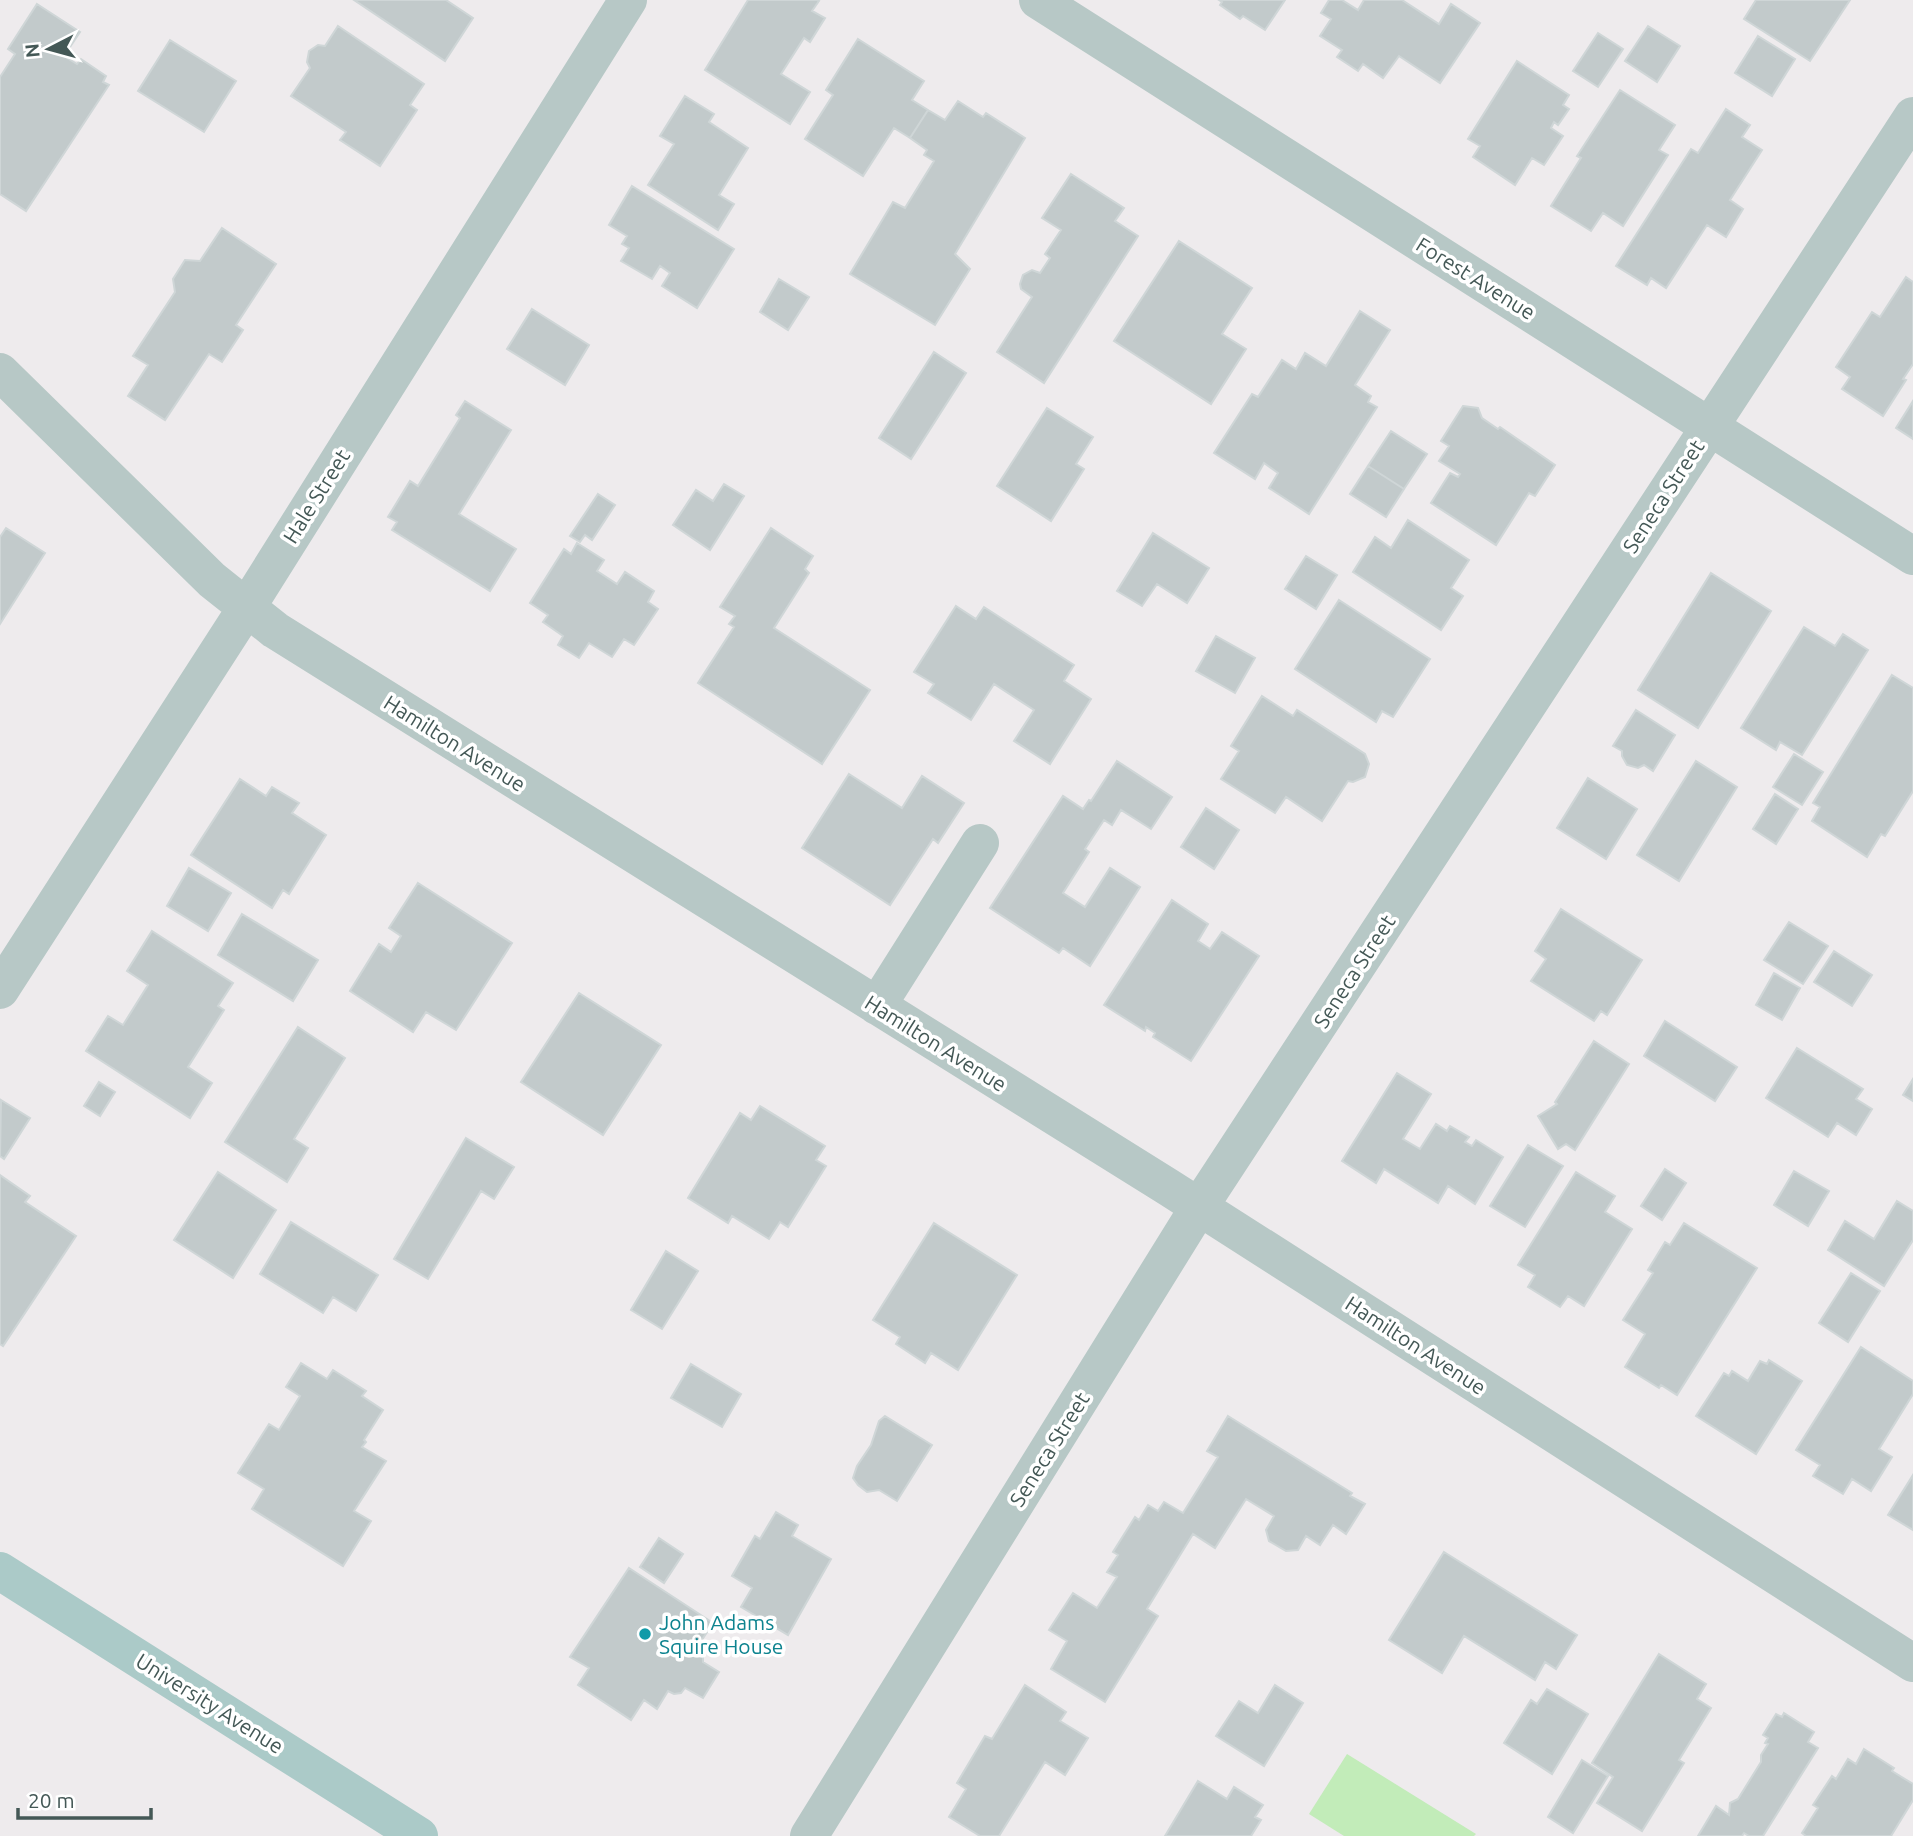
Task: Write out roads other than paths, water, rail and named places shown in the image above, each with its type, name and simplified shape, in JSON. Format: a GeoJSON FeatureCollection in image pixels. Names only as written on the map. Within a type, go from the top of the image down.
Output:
{"type":"FeatureCollection","features":[{"type":"Feature","properties":{"kind":"main road","name":"University Avenue"},"geometry":{"type":"LineString","coordinates":[[0,1571],[419,1836]]}},
{"type":"Feature","properties":{"kind":"street","name":"Hale Street"},"geometry":{"type":"LineString","coordinates":[[0,990],[247,607],[628,0]]}},
{"type":"Feature","properties":{"kind":"street","name":"Forest Avenue"},"geometry":{"type":"LineString","coordinates":[[1038,0],[1913,556]]}},
{"type":"Feature","properties":{"kind":"street","name":"Seneca Street"},"geometry":{"type":"LineString","coordinates":[[809,1836],[1199,1207],[1913,116]]}},
{"type":"Feature","properties":{"kind":"street","name":"Hamilton Avenue"},"geometry":{"type":"LineString","coordinates":[[0,372],[204,573],[275,630],[1199,1207],[1913,1663]]}},
{"type":"Feature","properties":{"kind":"street"},"geometry":{"type":"LineString","coordinates":[[877,1006],[980,843]]}},
{"type":"Feature","properties":{"kind":"place","name":"John Adams Squire House"},"geometry":{"type":"Point","coordinates":[645,1634]}}]}
